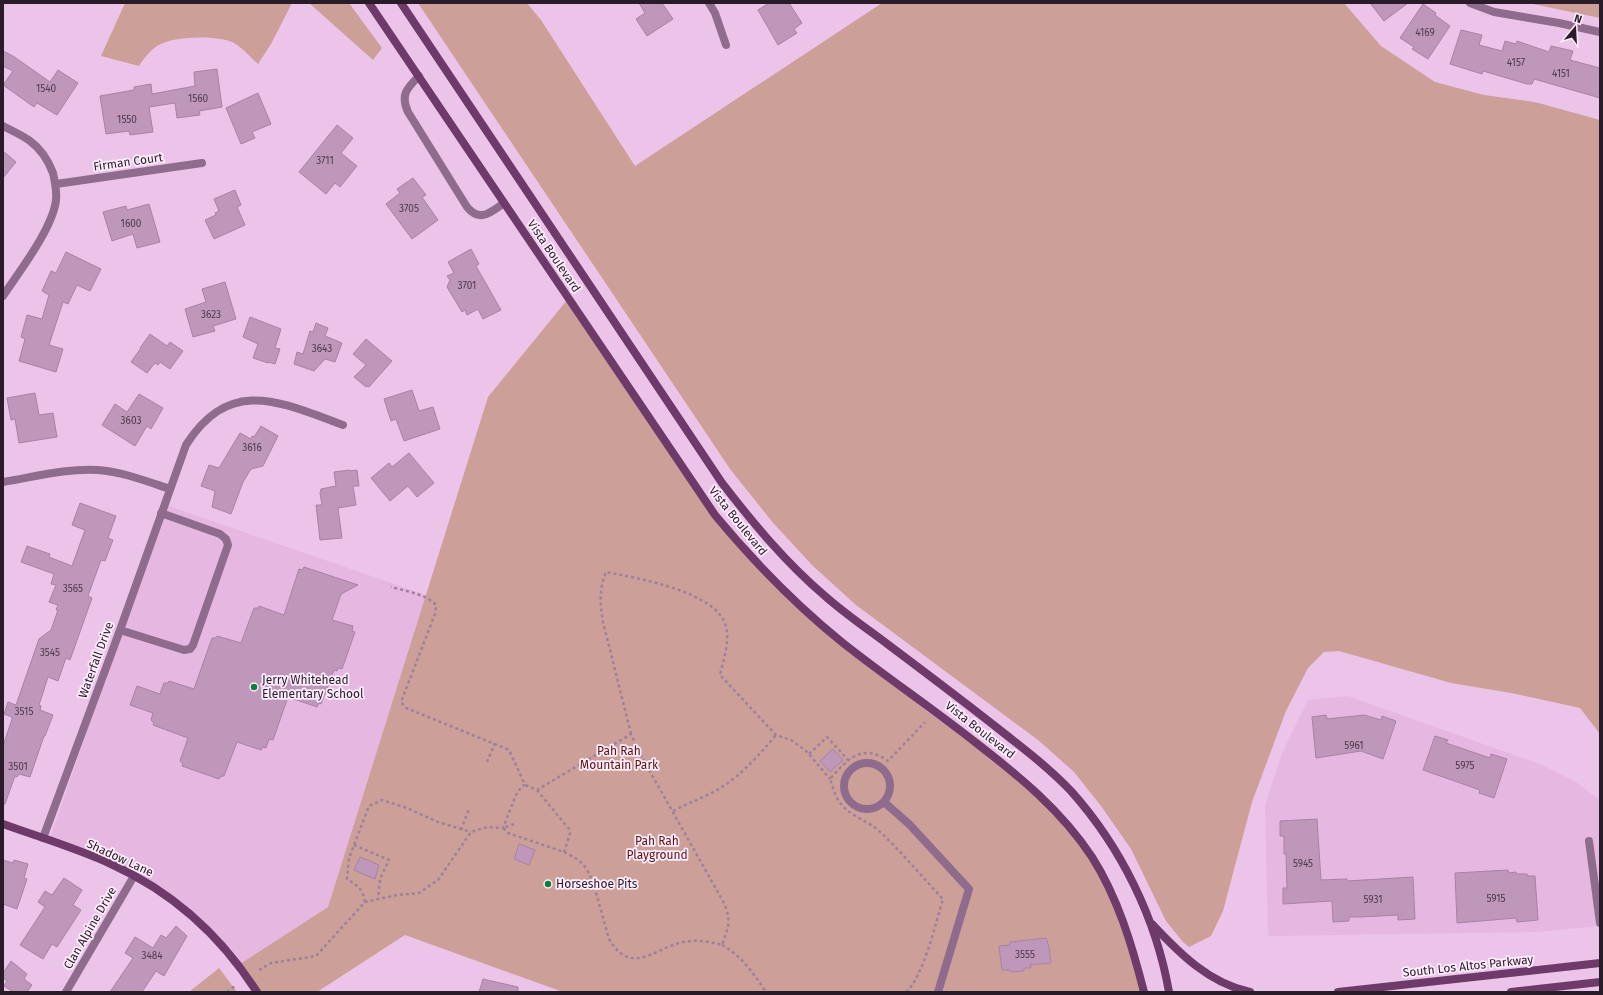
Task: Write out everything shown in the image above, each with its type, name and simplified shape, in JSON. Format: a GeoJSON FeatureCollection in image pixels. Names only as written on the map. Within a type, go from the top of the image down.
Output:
{"type":"FeatureCollection","features":[{"type":"Feature","properties":{"kind":"main road","name":"Vista Boulevard"},"geometry":{"type":"LineString","coordinates":[[369,3],[715,515],[745,550],[803,609],[844,643],[1018,775],[1060,816],[1091,857],[1112,892],[1129,939],[1144,992]]}},
{"type":"Feature","properties":{"kind":"main road","name":"Vista Boulevard"},"geometry":{"type":"LineString","coordinates":[[401,3],[722,483],[752,522],[792,565],[825,596],[978,712],[1044,766],[1070,791],[1101,828],[1123,863],[1149,921],[1157,941],[1170,992]]}},
{"type":"Feature","properties":{"kind":"main road","name":"Shadow Lane"},"geometry":{"type":"LineString","coordinates":[[3,824],[110,864],[134,876],[174,900],[201,923],[233,958],[257,992]]}},
{"type":"Feature","properties":{"kind":"main road"},"geometry":{"type":"LineString","coordinates":[[1149,921],[1173,947],[1205,973],[1226,984],[1250,992]]}},
{"type":"Feature","properties":{"kind":"main road","name":"South Los Altos Parkway"},"geometry":{"type":"LineString","coordinates":[[1338,992],[1600,963]]}},
{"type":"Feature","properties":{"kind":"main road"},"geometry":{"type":"LineString","coordinates":[[1511,992],[1600,982]]}},
{"type":"Feature","properties":{"kind":"street"},"geometry":{"type":"LineString","coordinates":[[709,3],[715,13],[726,45]]}},
{"type":"Feature","properties":{"kind":"street"},"geometry":{"type":"LineString","coordinates":[[1470,3],[1494,12],[1560,23],[1600,32]]}},
{"type":"Feature","properties":{"kind":"street"},"geometry":{"type":"LineString","coordinates":[[419,76],[409,86],[405,94],[404,103],[408,112],[467,207],[472,212],[482,216],[488,214],[504,203]]}},
{"type":"Feature","properties":{"kind":"street"},"geometry":{"type":"LineString","coordinates":[[3,126],[30,141],[41,151],[50,164],[56,184],[56,200],[53,215],[47,228],[3,296]]}},
{"type":"Feature","properties":{"kind":"street","name":"Firman Court"},"geometry":{"type":"LineString","coordinates":[[56,184],[202,163]]}},
{"type":"Feature","properties":{"kind":"street","name":"Waterfall Drive"},"geometry":{"type":"LineString","coordinates":[[43,838],[120,630],[186,445],[195,431],[207,419],[216,413],[237,403],[255,400],[272,401],[343,424]]}},
{"type":"Feature","properties":{"kind":"street"},"geometry":{"type":"LineString","coordinates":[[3,482],[72,471],[98,470],[122,474],[170,489]]}},
{"type":"Feature","properties":{"kind":"street"},"geometry":{"type":"LineString","coordinates":[[120,630],[184,650],[193,645],[228,545],[226,539],[220,534],[161,513]]}},
{"type":"Feature","properties":{"kind":"street"},"geometry":{"type":"LineString","coordinates":[[862,764],[876,765],[883,769],[890,782],[888,796],[884,802],[878,807],[862,809],[855,806],[849,800],[845,793],[844,785],[850,771],[855,766],[862,764]]}},
{"type":"Feature","properties":{"kind":"street"},"geometry":{"type":"LineString","coordinates":[[884,802],[909,824],[970,889],[938,992]]}},
{"type":"Feature","properties":{"kind":"street"},"geometry":{"type":"LineString","coordinates":[[1589,841],[1600,923]]}},
{"type":"Feature","properties":{"kind":"street","name":"Clan Alpine Drive"},"geometry":{"type":"LineString","coordinates":[[66,992],[134,876]]}},
{"type":"Feature","properties":{"kind":"path"},"geometry":{"type":"LineString","coordinates":[[722,945],[729,924],[727,911],[639,752],[631,734],[600,606],[600,591],[606,572],[654,582],[698,598],[715,608],[722,616],[727,633],[720,676],[776,735],[791,740],[809,754],[830,779],[837,799],[844,808],[866,821],[879,831],[943,899],[919,973],[914,984],[906,992]]}},
{"type":"Feature","properties":{"kind":"path"},"geometry":{"type":"LineString","coordinates":[[391,587],[422,597],[436,605],[435,614],[401,702],[406,708],[503,746],[510,752],[525,785],[537,790],[570,829],[570,834],[564,852]]}},
{"type":"Feature","properties":{"kind":"path"},"geometry":{"type":"LineString","coordinates":[[830,779],[848,760],[858,754],[881,757],[888,761],[925,722]]}},
{"type":"Feature","properties":{"kind":"path"},"geometry":{"type":"LineString","coordinates":[[537,790],[631,734]]}},
{"type":"Feature","properties":{"kind":"path"},"geometry":{"type":"LineString","coordinates":[[673,811],[718,789],[728,782],[748,766],[776,735]]}},
{"type":"Feature","properties":{"kind":"path"},"geometry":{"type":"LineString","coordinates":[[809,754],[827,737],[848,760]]}},
{"type":"Feature","properties":{"kind":"path"},"geometry":{"type":"LineString","coordinates":[[487,762],[495,743]]}},
{"type":"Feature","properties":{"kind":"path"},"geometry":{"type":"LineString","coordinates":[[503,828],[516,795],[522,786],[525,785]]}},
{"type":"Feature","properties":{"kind":"path"},"geometry":{"type":"LineString","coordinates":[[365,902],[361,888],[347,879],[349,858],[369,806],[382,800],[407,808],[438,822],[471,832],[487,827],[503,828],[514,824]]}},
{"type":"Feature","properties":{"kind":"path"},"geometry":{"type":"LineString","coordinates":[[461,830],[469,809]]}},
{"type":"Feature","properties":{"kind":"path"},"geometry":{"type":"LineString","coordinates":[[503,828],[508,833],[564,852],[577,860],[588,870],[593,882],[609,939],[613,946],[624,954],[631,958],[644,958],[678,943],[690,941],[710,942],[722,945],[734,952],[744,961],[766,992]]}},
{"type":"Feature","properties":{"kind":"path"},"geometry":{"type":"LineString","coordinates":[[258,970],[271,963],[316,956],[365,902],[397,895],[419,893],[438,880],[471,832]]}},
{"type":"Feature","properties":{"kind":"path"},"geometry":{"type":"LineString","coordinates":[[354,845],[389,860],[380,879],[378,899]]}},
{"type":"Feature","properties":{"kind":"path"},"geometry":{"type":"LineString","coordinates":[[227,992],[235,986]]}},
{"type":"Feature","properties":{"kind":"shaded area"},"geometry":{"type":"Polygon","coordinates":[[[166,505],[426,595],[328,907],[240,964],[162,888],[50,838],[166,505]]]}},
{"type":"Feature","properties":{"kind":"shaded area"},"geometry":{"type":"Polygon","coordinates":[[[1348,696],[1542,765],[1576,782],[1600,800],[1600,926],[1537,932],[1268,936],[1265,805],[1282,753],[1308,700],[1348,696]]]}},
{"type":"Feature","properties":{"kind":"green space"},"geometry":{"type":"Polygon","coordinates":[[[125,3],[292,3],[271,44],[258,64],[232,42],[215,38],[183,38],[157,46],[147,55],[139,66],[101,56],[125,3]]]}},
{"type":"Feature","properties":{"kind":"green space"},"geometry":{"type":"Polygon","coordinates":[[[309,3],[349,3],[382,48],[373,60],[309,3]]]}},
{"type":"Feature","properties":{"kind":"green space"},"geometry":{"type":"Polygon","coordinates":[[[418,3],[527,3],[541,20],[635,166],[882,3],[1344,3],[1381,46],[1435,82],[1484,95],[1535,102],[1600,120],[1600,734],[1580,708],[1511,693],[1451,683],[1339,651],[1324,652],[1308,668],[1286,711],[1252,802],[1223,911],[1211,936],[1189,947],[1166,921],[1131,849],[1101,806],[1074,772],[1038,740],[856,605],[813,566],[774,524],[730,469],[418,3]]]}},
{"type":"Feature","properties":{"kind":"green space"},"geometry":{"type":"Polygon","coordinates":[[[1528,3],[1600,3],[1600,18],[1528,3]]]}},
{"type":"Feature","properties":{"kind":"green space","name":"Pah Rah Mountain Park"},"geometry":{"type":"Polygon","coordinates":[[[567,300],[730,534],[847,649],[928,712],[1002,764],[1030,787],[1076,839],[1114,899],[1145,992],[563,992],[405,935],[317,992],[259,992],[240,964],[328,907],[488,397],[567,300]]]}},
{"type":"Feature","properties":{"kind":"green space"},"geometry":{"type":"Polygon","coordinates":[[[219,968],[237,992],[189,992],[219,968]]]}},
{"type":"Feature","properties":{"kind":"building"},"geometry":{"type":"Polygon","coordinates":[[[639,3],[662,3],[673,19],[647,36],[636,19],[645,13],[639,3]]]}},
{"type":"Feature","properties":{"kind":"building"},"geometry":{"type":"Polygon","coordinates":[[[769,3],[789,3],[802,23],[794,29],[797,33],[778,45],[758,10],[769,3]]]}},
{"type":"Feature","properties":{"kind":"building"},"geometry":{"type":"Polygon","coordinates":[[[1370,3],[1408,3],[1384,21],[1370,3]]]}},
{"type":"Feature","properties":{"kind":"building"},"geometry":{"type":"Polygon","coordinates":[[[1423,4],[1436,13],[1435,15],[1450,26],[1428,59],[1412,49],[1414,47],[1400,38],[1423,4]]]}},
{"type":"Feature","properties":{"kind":"building"},"geometry":{"type":"Polygon","coordinates":[[[1461,30],[1482,35],[1479,45],[1502,51],[1505,41],[1516,44],[1517,41],[1549,52],[1551,46],[1573,51],[1570,60],[1600,68],[1600,98],[1534,79],[1532,84],[1527,84],[1483,71],[1482,74],[1450,64],[1461,30]]]}},
{"type":"Feature","properties":{"kind":"building"},"geometry":{"type":"Polygon","coordinates":[[[3,51],[13,56],[50,82],[58,70],[78,83],[57,115],[37,103],[34,107],[3,85],[13,71],[3,66],[3,51]]]}},
{"type":"Feature","properties":{"kind":"building"},"geometry":{"type":"Polygon","coordinates":[[[217,69],[222,107],[199,111],[200,115],[177,118],[175,103],[149,107],[153,132],[130,135],[129,131],[106,134],[100,96],[134,90],[134,87],[151,84],[152,94],[195,86],[194,72],[217,69]]]}},
{"type":"Feature","properties":{"kind":"building"},"geometry":{"type":"Polygon","coordinates":[[[258,93],[271,124],[252,132],[255,138],[241,144],[226,108],[258,93]]]}},
{"type":"Feature","properties":{"kind":"building"},"geometry":{"type":"Polygon","coordinates":[[[337,125],[353,138],[341,153],[357,166],[340,187],[335,183],[326,194],[299,172],[337,125]]]}},
{"type":"Feature","properties":{"kind":"building"},"geometry":{"type":"Polygon","coordinates":[[[3,151],[16,162],[3,178],[3,151]]]}},
{"type":"Feature","properties":{"kind":"building"},"geometry":{"type":"Polygon","coordinates":[[[413,178],[426,195],[422,197],[438,220],[412,239],[386,204],[400,193],[397,189],[413,178]]]}},
{"type":"Feature","properties":{"kind":"building"},"geometry":{"type":"Polygon","coordinates":[[[235,190],[241,205],[237,207],[245,225],[214,239],[205,220],[216,215],[215,213],[219,211],[214,199],[235,190]]]}},
{"type":"Feature","properties":{"kind":"building"},"geometry":{"type":"Polygon","coordinates":[[[149,204],[160,242],[137,248],[133,234],[112,241],[103,212],[126,206],[127,210],[149,204]]]}},
{"type":"Feature","properties":{"kind":"building"},"geometry":{"type":"Polygon","coordinates":[[[471,249],[479,264],[476,266],[501,310],[483,319],[478,309],[467,315],[465,310],[462,312],[447,287],[450,280],[447,276],[454,273],[448,262],[471,249]]]}},
{"type":"Feature","properties":{"kind":"building"},"geometry":{"type":"Polygon","coordinates":[[[66,252],[101,269],[90,291],[77,285],[68,304],[63,302],[49,345],[63,349],[56,372],[19,361],[25,339],[21,337],[27,315],[42,319],[49,295],[42,291],[51,271],[56,273],[66,252]]]}},
{"type":"Feature","properties":{"kind":"building"},"geometry":{"type":"Polygon","coordinates":[[[225,282],[236,319],[213,326],[215,331],[193,337],[185,309],[206,302],[202,289],[225,282]]]}},
{"type":"Feature","properties":{"kind":"building"},"geometry":{"type":"Polygon","coordinates":[[[250,317],[281,329],[275,348],[280,349],[275,364],[253,358],[258,344],[243,337],[250,317]]]}},
{"type":"Feature","properties":{"kind":"building"},"geometry":{"type":"Polygon","coordinates":[[[316,323],[328,328],[325,336],[342,343],[335,362],[325,359],[314,371],[294,364],[297,352],[303,354],[310,331],[313,332],[316,323]]]}},
{"type":"Feature","properties":{"kind":"building"},"geometry":{"type":"Polygon","coordinates":[[[150,334],[167,346],[170,342],[183,351],[170,369],[160,362],[158,365],[155,363],[147,373],[131,362],[150,334]]]}},
{"type":"Feature","properties":{"kind":"building"},"geometry":{"type":"Polygon","coordinates":[[[366,339],[392,361],[369,387],[366,387],[354,377],[366,365],[353,354],[366,339]]]}},
{"type":"Feature","properties":{"kind":"building"},"geometry":{"type":"Polygon","coordinates":[[[412,390],[419,411],[433,407],[440,429],[404,441],[396,419],[391,421],[384,399],[412,390]]]}},
{"type":"Feature","properties":{"kind":"building"},"geometry":{"type":"Polygon","coordinates":[[[35,393],[39,415],[53,413],[57,437],[19,443],[15,419],[11,420],[7,398],[35,393]]]}},
{"type":"Feature","properties":{"kind":"building"},"geometry":{"type":"Polygon","coordinates":[[[139,394],[163,408],[151,429],[147,426],[135,446],[102,425],[115,404],[127,412],[139,394]]]}},
{"type":"Feature","properties":{"kind":"building"},"geometry":{"type":"Polygon","coordinates":[[[261,426],[278,436],[263,466],[251,469],[243,482],[231,514],[212,507],[215,491],[201,486],[209,465],[219,468],[240,433],[251,439],[261,426]]]}},
{"type":"Feature","properties":{"kind":"building"},"geometry":{"type":"Polygon","coordinates":[[[409,453],[434,483],[417,497],[408,486],[390,501],[371,478],[389,463],[392,467],[409,453]]]}},
{"type":"Feature","properties":{"kind":"building"},"geometry":{"type":"Polygon","coordinates":[[[357,470],[359,486],[353,486],[356,505],[338,508],[342,538],[320,540],[316,505],[322,505],[320,493],[321,489],[336,486],[334,472],[357,470]]]}},
{"type":"Feature","properties":{"kind":"building"},"geometry":{"type":"Polygon","coordinates":[[[80,503],[116,516],[108,538],[113,540],[105,561],[101,560],[88,596],[92,598],[70,660],[66,658],[58,681],[48,677],[39,705],[41,706],[40,710],[53,715],[30,777],[19,774],[17,777],[15,776],[5,804],[3,804],[3,746],[12,719],[12,717],[4,714],[8,702],[16,705],[39,639],[51,630],[58,610],[56,610],[58,605],[49,602],[56,585],[51,584],[54,574],[21,562],[27,546],[50,554],[49,557],[72,566],[85,530],[72,525],[80,503]]]}},
{"type":"Feature","properties":{"kind":"building"},"geometry":{"type":"Polygon","coordinates":[[[304,567],[358,585],[341,594],[332,620],[353,626],[352,631],[355,632],[342,669],[338,668],[337,671],[334,670],[321,704],[319,703],[317,707],[288,697],[273,740],[269,739],[266,748],[263,747],[261,750],[237,742],[224,776],[219,779],[182,766],[183,764],[180,761],[188,738],[153,725],[154,723],[151,720],[153,713],[130,705],[137,686],[160,694],[164,683],[168,683],[169,681],[194,689],[212,638],[217,636],[241,643],[254,608],[259,608],[259,606],[284,615],[299,569],[302,570],[304,567]]]}},
{"type":"Feature","properties":{"kind":"building"},"geometry":{"type":"Polygon","coordinates":[[[1326,715],[1327,719],[1364,715],[1381,720],[1382,716],[1396,721],[1383,759],[1361,751],[1316,758],[1312,717],[1326,715]]]}},
{"type":"Feature","properties":{"kind":"building"},"geometry":{"type":"Polygon","coordinates":[[[1435,736],[1448,740],[1446,743],[1490,758],[1491,754],[1507,759],[1494,798],[1479,793],[1480,790],[1423,770],[1435,736]]]}},
{"type":"Feature","properties":{"kind":"building"},"geometry":{"type":"Polygon","coordinates":[[[833,749],[843,760],[830,772],[820,761],[833,749]]]}},
{"type":"Feature","properties":{"kind":"building"},"geometry":{"type":"Polygon","coordinates":[[[1317,819],[1321,880],[1347,879],[1347,881],[1413,877],[1415,919],[1398,920],[1398,915],[1349,917],[1349,921],[1333,922],[1332,901],[1283,904],[1283,888],[1287,888],[1286,854],[1284,854],[1284,836],[1280,836],[1280,821],[1317,819]]]}},
{"type":"Feature","properties":{"kind":"building"},"geometry":{"type":"Polygon","coordinates":[[[519,844],[535,850],[529,865],[514,859],[519,844]]]}},
{"type":"Feature","properties":{"kind":"building"},"geometry":{"type":"Polygon","coordinates":[[[360,857],[379,865],[375,879],[354,870],[360,857]]]}},
{"type":"Feature","properties":{"kind":"building"},"geometry":{"type":"Polygon","coordinates":[[[3,860],[13,863],[14,860],[28,864],[24,878],[27,879],[17,909],[3,904],[3,860]]]}},
{"type":"Feature","properties":{"kind":"building"},"geometry":{"type":"Polygon","coordinates":[[[1508,870],[1509,873],[1516,872],[1516,874],[1535,876],[1538,920],[1517,922],[1516,918],[1457,923],[1455,873],[1508,870]]]}},
{"type":"Feature","properties":{"kind":"building"},"geometry":{"type":"Polygon","coordinates":[[[64,878],[82,890],[73,905],[81,910],[57,947],[52,944],[43,959],[20,945],[45,907],[38,902],[45,891],[52,895],[64,878]]]}},
{"type":"Feature","properties":{"kind":"building"},"geometry":{"type":"Polygon","coordinates":[[[176,926],[187,936],[164,976],[156,971],[142,992],[110,992],[133,958],[125,953],[135,937],[153,948],[161,935],[166,938],[176,926]]]}},
{"type":"Feature","properties":{"kind":"building"},"geometry":{"type":"Polygon","coordinates":[[[1046,938],[1051,963],[1030,965],[1031,968],[1024,968],[1024,971],[1010,972],[1009,970],[1002,970],[999,946],[1010,945],[1010,942],[1046,938]]]}},
{"type":"Feature","properties":{"kind":"building"},"geometry":{"type":"Polygon","coordinates":[[[11,961],[27,974],[24,979],[32,985],[27,992],[13,992],[4,986],[7,981],[3,978],[3,973],[11,961]]]}},
{"type":"Feature","properties":{"kind":"building"},"geometry":{"type":"Polygon","coordinates":[[[483,979],[518,987],[518,992],[479,992],[483,979]]]}},
{"type":"Feature","properties":{"kind":"place","name":"Jerry Whitehead Elementary School"},"geometry":{"type":"Point","coordinates":[254,687]}},
{"type":"Feature","properties":{"kind":"place","name":"Horseshoe Pits"},"geometry":{"type":"Point","coordinates":[548,884]}},
{"type":"Feature","properties":{"kind":"park label","name":"Pah Rah Playground"},"geometry":{"type":"Point","coordinates":[657,848]}}]}
